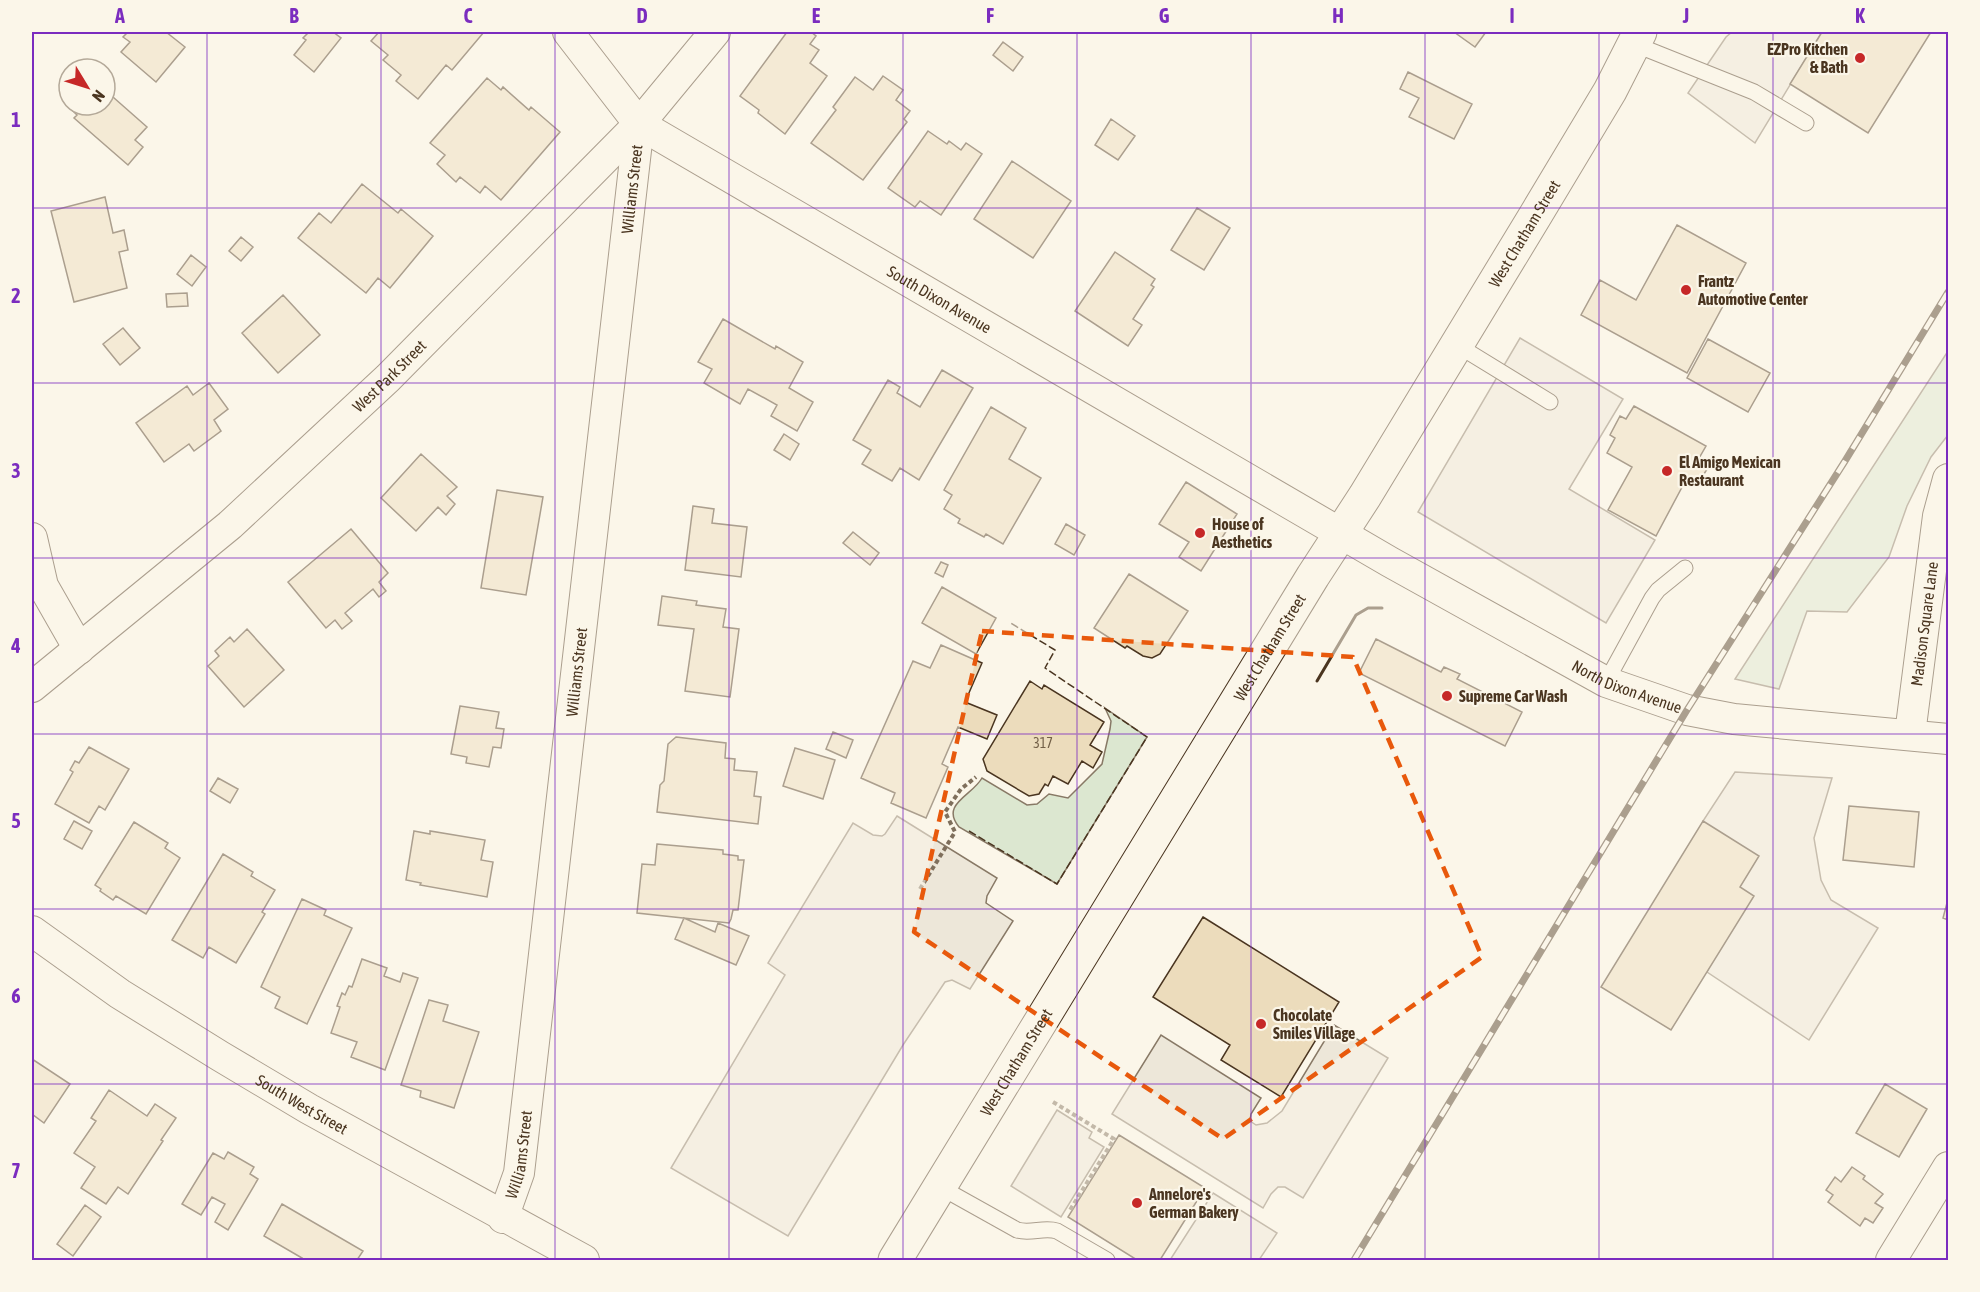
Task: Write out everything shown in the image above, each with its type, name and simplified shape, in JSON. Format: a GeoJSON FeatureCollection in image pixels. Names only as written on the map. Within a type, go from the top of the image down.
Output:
{"type":"FeatureCollection","features":[{"type":"Feature","properties":{"kind":"main road","name":"West Chatham Street"},"geometry":{"type":"LineString","coordinates":[[895,1260],[1339,533],[1365,496],[1457,345],[1610,91],[1637,38]]}},
{"type":"Feature","properties":{"kind":"street","name":"South Dixon Avenue"},"geometry":{"type":"LineString","coordinates":[[568,32],[639,124],[1339,533]]}},
{"type":"Feature","properties":{"kind":"street","name":"West Park Street"},"geometry":{"type":"LineString","coordinates":[[32,687],[230,525],[369,396],[639,124],[715,32]]}},
{"type":"Feature","properties":{"kind":"street","name":"Williams Street"},"geometry":{"type":"LineString","coordinates":[[503,1218],[519,1173],[639,124]]}},
{"type":"Feature","properties":{"kind":"street","name":"Madison Square Lane"},"geometry":{"type":"LineString","coordinates":[[1910,734],[1938,516],[1948,479]]}},
{"type":"Feature","properties":{"kind":"street","name":"North Dixon Avenue"},"geometry":{"type":"LineString","coordinates":[[1339,533],[1606,682],[1687,710],[1734,718],[1948,739]]}},
{"type":"Feature","properties":{"kind":"street"},"geometry":{"type":"LineString","coordinates":[[32,538],[43,586],[79,649]]}},
{"type":"Feature","properties":{"kind":"street","name":"South West Street"},"geometry":{"type":"LineString","coordinates":[[32,931],[120,994],[309,1109],[503,1218],[584,1260]]}},
{"type":"Feature","properties":{"kind":"street"},"geometry":{"type":"LineString","coordinates":[[1891,1260],[1948,1167]]}},
{"type":"Feature","properties":{"kind":"lane"},"geometry":{"type":"LineString","coordinates":[[1637,38],[1754,92],[1806,123]]}},
{"type":"Feature","properties":{"kind":"lane"},"geometry":{"type":"LineString","coordinates":[[1457,345],[1550,402]]}},
{"type":"Feature","properties":{"kind":"lane"},"geometry":{"type":"LineString","coordinates":[[1606,682],[1652,597],[1685,568]]}},
{"type":"Feature","properties":{"kind":"lane"},"geometry":{"type":"LineString","coordinates":[[940,1187],[1011,1227],[1023,1232],[1051,1229],[1057,1231],[1107,1260]]}},
{"type":"Feature","properties":{"kind":"path"},"geometry":{"type":"LineString","coordinates":[[920,889],[955,832],[945,812],[961,789],[976,777]]}},
{"type":"Feature","properties":{"kind":"path"},"geometry":{"type":"LineString","coordinates":[[1053,1102],[1114,1139],[1070,1210]]}},
{"type":"Feature","properties":{"kind":"highlighted area"},"geometry":{"type":"Polygon","coordinates":[[[982,631],[1353,657],[1482,957],[1223,1139],[914,932],[982,631]]]}},
{"type":"Feature","properties":{"kind":"green space"},"geometry":{"type":"Polygon","coordinates":[[[1948,351],[1948,435],[1931,457],[1907,506],[1889,557],[1847,612],[1807,611],[1779,689],[1735,679],[1948,351]]]}},
{"type":"Feature","properties":{"kind":"green space"},"geometry":{"type":"Polygon","coordinates":[[[1105,708],[1147,737],[1057,884],[959,827],[954,819],[955,806],[982,778],[1027,805],[1037,804],[1049,794],[1068,798],[1102,764],[1111,721],[1105,708]]]}},
{"type":"Feature","properties":{"kind":"shaded area"},"geometry":{"type":"Polygon","coordinates":[[[1732,32],[1822,32],[1755,143],[1688,93],[1726,37],[1732,32]]]}},
{"type":"Feature","properties":{"kind":"shaded area"},"geometry":{"type":"Polygon","coordinates":[[[1520,338],[1623,399],[1569,489],[1655,540],[1606,623],[1418,512],[1520,338]]]}},
{"type":"Feature","properties":{"kind":"shaded area"},"geometry":{"type":"Polygon","coordinates":[[[1735,772],[1832,778],[1814,838],[1821,880],[1831,900],[1878,928],[1809,1040],[1707,972],[1740,887],[1703,821],[1735,772]]]}},
{"type":"Feature","properties":{"kind":"shaded area"},"geometry":{"type":"Polygon","coordinates":[[[897,816],[997,878],[987,896],[986,903],[1013,921],[970,989],[952,980],[945,982],[903,1045],[788,1236],[671,1168],[785,975],[768,963],[853,823],[873,835],[882,836],[897,816]]]}},
{"type":"Feature","properties":{"kind":"shaded area"},"geometry":{"type":"Polygon","coordinates":[[[1334,1025],[1388,1058],[1303,1198],[1285,1187],[1278,1187],[1263,1208],[1112,1114],[1161,1035],[1261,1098],[1251,1114],[1250,1121],[1256,1125],[1267,1123],[1282,1111],[1334,1025]]]}},
{"type":"Feature","properties":{"kind":"shaded area"},"geometry":{"type":"Polygon","coordinates":[[[1057,1110],[1092,1132],[1089,1138],[1104,1147],[1061,1217],[1011,1186],[1057,1110]]]}},
{"type":"Feature","properties":{"kind":"shaded area"},"geometry":{"type":"Polygon","coordinates":[[[1213,1193],[1277,1233],[1259,1260],[1170,1260],[1213,1193]]]}},
{"type":"Feature","properties":{"kind":"building"},"geometry":{"type":"Polygon","coordinates":[[[128,32],[166,32],[185,47],[156,82],[121,52],[130,42],[123,37],[128,32]]]}},
{"type":"Feature","properties":{"kind":"building"},"geometry":{"type":"Polygon","coordinates":[[[309,32],[333,32],[341,38],[314,72],[294,55],[306,40],[303,38],[309,32]]]}},
{"type":"Feature","properties":{"kind":"building"},"geometry":{"type":"Polygon","coordinates":[[[379,32],[484,32],[452,70],[446,65],[418,99],[396,81],[401,75],[383,60],[388,55],[371,41],[379,32]]]}},
{"type":"Feature","properties":{"kind":"building"},"geometry":{"type":"Polygon","coordinates":[[[787,32],[811,32],[816,36],[810,44],[819,50],[810,63],[827,76],[785,134],[740,96],[787,32]]]}},
{"type":"Feature","properties":{"kind":"building"},"geometry":{"type":"Polygon","coordinates":[[[1454,32],[1486,32],[1475,47],[1454,32]]]}},
{"type":"Feature","properties":{"kind":"building","name":"EZPro Kitchen & Bath"},"geometry":{"type":"Polygon","coordinates":[[[1822,32],[1931,32],[1868,133],[1790,84],[1822,32]]]}},
{"type":"Feature","properties":{"kind":"building"},"geometry":{"type":"Polygon","coordinates":[[[1003,42],[1023,57],[1013,71],[993,55],[1003,42]]]}},
{"type":"Feature","properties":{"kind":"building"},"geometry":{"type":"Polygon","coordinates":[[[1408,72],[1472,104],[1454,139],[1409,117],[1419,98],[1400,89],[1408,72]]]}},
{"type":"Feature","properties":{"kind":"building"},"geometry":{"type":"Polygon","coordinates":[[[883,76],[903,90],[896,100],[910,111],[904,119],[907,122],[863,180],[811,143],[836,110],[833,107],[855,77],[873,90],[883,76]]]}},
{"type":"Feature","properties":{"kind":"building"},"geometry":{"type":"Polygon","coordinates":[[[487,78],[501,90],[503,87],[529,110],[531,107],[560,132],[501,200],[485,186],[480,193],[460,177],[456,182],[437,164],[445,155],[430,143],[487,78]]]}},
{"type":"Feature","properties":{"kind":"building"},"geometry":{"type":"Polygon","coordinates":[[[117,101],[147,127],[135,140],[143,147],[128,165],[74,118],[117,117],[117,101]]]}},
{"type":"Feature","properties":{"kind":"building"},"geometry":{"type":"Polygon","coordinates":[[[1111,119],[1135,136],[1118,160],[1095,145],[1111,119]]]}},
{"type":"Feature","properties":{"kind":"building"},"geometry":{"type":"Polygon","coordinates":[[[928,131],[947,144],[949,141],[961,150],[966,143],[982,154],[941,215],[920,201],[915,207],[888,188],[928,131]]]}},
{"type":"Feature","properties":{"kind":"building"},"geometry":{"type":"Polygon","coordinates":[[[1012,161],[1071,201],[1033,258],[974,219],[1012,161]]]}},
{"type":"Feature","properties":{"kind":"building"},"geometry":{"type":"Polygon","coordinates":[[[362,184],[398,213],[401,209],[433,236],[390,288],[378,278],[366,293],[298,238],[319,213],[331,223],[362,184]]]}},
{"type":"Feature","properties":{"kind":"building"},"geometry":{"type":"Polygon","coordinates":[[[105,197],[113,233],[124,230],[128,250],[119,252],[127,288],[74,302],[51,211],[105,197]]]}},
{"type":"Feature","properties":{"kind":"building"},"geometry":{"type":"Polygon","coordinates":[[[1197,208],[1230,228],[1204,270],[1171,250],[1197,208]]]}},
{"type":"Feature","properties":{"kind":"building","name":"Frantz Automotive Center"},"geometry":{"type":"Polygon","coordinates":[[[1677,225],[1746,263],[1687,373],[1581,315],[1600,280],[1636,300],[1677,225]]]}},
{"type":"Feature","properties":{"kind":"building"},"geometry":{"type":"Polygon","coordinates":[[[241,237],[253,247],[241,261],[229,251],[241,237]]]}},
{"type":"Feature","properties":{"kind":"building"},"geometry":{"type":"Polygon","coordinates":[[[1115,252],[1155,279],[1151,285],[1154,287],[1133,319],[1142,325],[1128,346],[1075,311],[1115,252]]]}},
{"type":"Feature","properties":{"kind":"building"},"geometry":{"type":"Polygon","coordinates":[[[191,255],[206,267],[192,286],[177,274],[191,255]]]}},
{"type":"Feature","properties":{"kind":"building"},"geometry":{"type":"Polygon","coordinates":[[[187,293],[188,306],[167,307],[166,294],[187,293]]]}},
{"type":"Feature","properties":{"kind":"building"},"geometry":{"type":"Polygon","coordinates":[[[283,295],[320,335],[278,373],[242,333],[283,295]]]}},
{"type":"Feature","properties":{"kind":"building"},"geometry":{"type":"Polygon","coordinates":[[[723,319],[775,349],[776,346],[803,362],[789,388],[813,402],[797,431],[771,416],[777,405],[748,389],[740,404],[704,383],[712,369],[698,362],[723,319]]]}},
{"type":"Feature","properties":{"kind":"building"},"geometry":{"type":"Polygon","coordinates":[[[123,328],[140,348],[120,365],[103,344],[123,328]]]}},
{"type":"Feature","properties":{"kind":"building"},"geometry":{"type":"Polygon","coordinates":[[[1708,339],[1770,373],[1748,412],[1687,378],[1708,339]]]}},
{"type":"Feature","properties":{"kind":"building"},"geometry":{"type":"Polygon","coordinates":[[[942,370],[973,388],[919,480],[900,468],[892,481],[862,464],[871,450],[853,440],[888,380],[900,387],[897,393],[920,407],[942,370]]]}},
{"type":"Feature","properties":{"kind":"building"},"geometry":{"type":"Polygon","coordinates":[[[209,383],[228,409],[214,420],[221,431],[194,451],[189,444],[164,462],[136,423],[187,386],[193,395],[209,383]]]}},
{"type":"Feature","properties":{"kind":"building","name":"El Amigo Mexican Restaurant"},"geometry":{"type":"Polygon","coordinates":[[[1634,406],[1706,446],[1698,460],[1709,466],[1699,482],[1688,476],[1656,536],[1608,510],[1632,467],[1607,453],[1615,438],[1610,435],[1620,416],[1626,419],[1634,406]]]}},
{"type":"Feature","properties":{"kind":"building"},"geometry":{"type":"Polygon","coordinates":[[[991,407],[1026,428],[1009,459],[1041,478],[1003,544],[986,534],[984,537],[958,523],[960,519],[944,509],[952,495],[944,490],[991,407]]]}},
{"type":"Feature","properties":{"kind":"building"},"geometry":{"type":"Polygon","coordinates":[[[784,434],[799,444],[790,460],[774,450],[784,434]]]}},
{"type":"Feature","properties":{"kind":"building"},"geometry":{"type":"Polygon","coordinates":[[[421,454],[457,487],[447,496],[455,504],[446,515],[438,507],[416,531],[381,498],[421,454]]]}},
{"type":"Feature","properties":{"kind":"building","name":"House of Aesthetics"},"geometry":{"type":"Polygon","coordinates":[[[1186,482],[1237,514],[1201,571],[1179,557],[1189,542],[1159,524],[1186,482]]]}},
{"type":"Feature","properties":{"kind":"building"},"geometry":{"type":"Polygon","coordinates":[[[497,490],[543,497],[526,595],[481,588],[497,490]]]}},
{"type":"Feature","properties":{"kind":"building"},"geometry":{"type":"Polygon","coordinates":[[[693,506],[714,509],[712,523],[747,527],[741,577],[685,570],[693,506]]]}},
{"type":"Feature","properties":{"kind":"building"},"geometry":{"type":"Polygon","coordinates":[[[1066,524],[1085,535],[1074,555],[1055,544],[1066,524]]]}},
{"type":"Feature","properties":{"kind":"building"},"geometry":{"type":"Polygon","coordinates":[[[351,529],[388,573],[379,582],[386,591],[379,597],[373,589],[345,613],[352,621],[342,629],[335,620],[326,628],[288,582],[351,529]]]}},
{"type":"Feature","properties":{"kind":"building"},"geometry":{"type":"Polygon","coordinates":[[[853,532],[879,553],[870,565],[843,543],[853,532]]]}},
{"type":"Feature","properties":{"kind":"building"},"geometry":{"type":"Polygon","coordinates":[[[941,562],[948,565],[943,577],[935,573],[941,562]]]}},
{"type":"Feature","properties":{"kind":"building"},"geometry":{"type":"Polygon","coordinates":[[[1129,574],[1188,611],[1160,654],[1152,658],[1143,656],[1127,646],[1125,648],[1094,628],[1129,574]]]}},
{"type":"Feature","properties":{"kind":"building"},"geometry":{"type":"Polygon","coordinates":[[[942,587],[996,618],[976,654],[922,623],[942,587]]]}},
{"type":"Feature","properties":{"kind":"building"},"geometry":{"type":"Polygon","coordinates":[[[662,596],[697,601],[696,605],[726,609],[723,627],[739,629],[730,697],[685,691],[694,629],[658,625],[662,596]]]}},
{"type":"Feature","properties":{"kind":"building"},"geometry":{"type":"Polygon","coordinates":[[[247,629],[284,670],[244,707],[208,666],[219,656],[215,651],[230,637],[234,642],[247,629]]]}},
{"type":"Feature","properties":{"kind":"building","name":"Supreme Car Wash"},"geometry":{"type":"Polygon","coordinates":[[[1376,639],[1441,672],[1444,667],[1460,674],[1457,679],[1522,712],[1505,746],[1359,673],[1376,639]]]}},
{"type":"Feature","properties":{"kind":"building"},"geometry":{"type":"Polygon","coordinates":[[[941,645],[982,663],[965,702],[997,715],[987,739],[958,727],[942,764],[948,767],[926,818],[891,803],[895,793],[861,778],[913,661],[930,668],[941,645]]]}},
{"type":"Feature","properties":{"kind":"building"},"geometry":{"type":"Polygon","coordinates":[[[1030,681],[1042,689],[1044,685],[1104,722],[1090,745],[1102,752],[1093,768],[1082,761],[1068,784],[1053,776],[1048,786],[1045,784],[1039,794],[1029,796],[987,771],[983,759],[1030,681]]]}},
{"type":"Feature","properties":{"kind":"building"},"geometry":{"type":"Polygon","coordinates":[[[460,706],[499,712],[496,728],[504,729],[501,748],[493,747],[489,767],[466,763],[467,757],[451,754],[460,706]]]}},
{"type":"Feature","properties":{"kind":"building"},"geometry":{"type":"Polygon","coordinates":[[[833,732],[853,740],[846,758],[826,749],[833,732]]]}},
{"type":"Feature","properties":{"kind":"building"},"geometry":{"type":"Polygon","coordinates":[[[676,737],[726,743],[725,758],[735,759],[734,770],[757,772],[754,796],[761,797],[758,824],[657,812],[660,785],[664,781],[668,744],[676,737]]]}},
{"type":"Feature","properties":{"kind":"building"},"geometry":{"type":"Polygon","coordinates":[[[89,747],[129,769],[105,810],[99,806],[89,823],[55,804],[73,772],[70,770],[75,761],[79,763],[89,747]]]}},
{"type":"Feature","properties":{"kind":"building"},"geometry":{"type":"Polygon","coordinates":[[[795,748],[835,760],[823,799],[783,786],[795,748]]]}},
{"type":"Feature","properties":{"kind":"building"},"geometry":{"type":"Polygon","coordinates":[[[218,778],[238,789],[230,803],[210,791],[218,778]]]}},
{"type":"Feature","properties":{"kind":"building"},"geometry":{"type":"Polygon","coordinates":[[[1849,806],[1919,812],[1914,867],[1843,860],[1849,806]]]}},
{"type":"Feature","properties":{"kind":"building"},"geometry":{"type":"Polygon","coordinates":[[[74,821],[92,831],[82,849],[64,839],[74,821]]]}},
{"type":"Feature","properties":{"kind":"building"},"geometry":{"type":"Polygon","coordinates":[[[1703,821],[1759,856],[1740,887],[1754,896],[1671,1030],[1601,987],[1703,821]]]}},
{"type":"Feature","properties":{"kind":"building"},"geometry":{"type":"Polygon","coordinates":[[[134,822],[168,843],[165,848],[180,858],[146,914],[116,896],[113,900],[95,885],[134,822]]]}},
{"type":"Feature","properties":{"kind":"building"},"geometry":{"type":"Polygon","coordinates":[[[414,831],[430,834],[430,831],[485,840],[481,860],[493,862],[487,897],[420,885],[421,883],[406,880],[414,831]]]}},
{"type":"Feature","properties":{"kind":"building"},"geometry":{"type":"Polygon","coordinates":[[[657,844],[723,850],[723,854],[738,856],[738,860],[744,860],[738,910],[733,910],[729,923],[637,913],[642,864],[655,865],[657,844]]]}},
{"type":"Feature","properties":{"kind":"building"},"geometry":{"type":"Polygon","coordinates":[[[223,854],[253,872],[251,876],[275,890],[262,912],[265,914],[236,963],[209,947],[203,958],[172,940],[223,854]]]}},
{"type":"Feature","properties":{"kind":"building"},"geometry":{"type":"Polygon","coordinates":[[[302,899],[326,910],[324,915],[352,928],[307,1024],[275,1008],[280,997],[261,987],[302,899]]]}},
{"type":"Feature","properties":{"kind":"building"},"geometry":{"type":"Polygon","coordinates":[[[1948,899],[1948,920],[1943,918],[1948,899]]]}},
{"type":"Feature","properties":{"kind":"building","name":"Chocolate Smiles Village"},"geometry":{"type":"Polygon","coordinates":[[[1203,917],[1339,1002],[1281,1097],[1221,1060],[1230,1045],[1153,997],[1203,917]]]}},
{"type":"Feature","properties":{"kind":"building"},"geometry":{"type":"Polygon","coordinates":[[[684,918],[715,932],[718,923],[749,936],[736,965],[675,939],[684,918]]]}},
{"type":"Feature","properties":{"kind":"building"},"geometry":{"type":"Polygon","coordinates":[[[362,959],[387,968],[384,976],[400,982],[403,973],[418,978],[385,1070],[351,1057],[357,1042],[331,1033],[342,993],[345,995],[349,986],[352,987],[362,959]]]}},
{"type":"Feature","properties":{"kind":"building"},"geometry":{"type":"Polygon","coordinates":[[[429,1000],[448,1005],[443,1021],[479,1032],[454,1108],[420,1097],[421,1091],[401,1085],[429,1000]]]}},
{"type":"Feature","properties":{"kind":"building"},"geometry":{"type":"Polygon","coordinates":[[[32,1059],[70,1084],[44,1123],[32,1114],[32,1059]]]}},
{"type":"Feature","properties":{"kind":"building"},"geometry":{"type":"Polygon","coordinates":[[[1885,1084],[1927,1109],[1899,1157],[1856,1133],[1885,1084]]]}},
{"type":"Feature","properties":{"kind":"building"},"geometry":{"type":"Polygon","coordinates":[[[109,1090],[147,1116],[155,1104],[176,1118],[128,1194],[118,1187],[106,1204],[81,1188],[95,1167],[74,1153],[96,1121],[91,1118],[109,1090]]]}},
{"type":"Feature","properties":{"kind":"building","name":"Annelore's German Bakery"},"geometry":{"type":"Polygon","coordinates":[[[1119,1135],[1205,1188],[1160,1260],[1137,1260],[1068,1217],[1119,1135]]]}},
{"type":"Feature","properties":{"kind":"building"},"geometry":{"type":"Polygon","coordinates":[[[228,1152],[254,1167],[250,1174],[258,1179],[228,1230],[215,1222],[225,1204],[212,1197],[201,1215],[182,1204],[213,1153],[224,1159],[228,1152]]]}},
{"type":"Feature","properties":{"kind":"building"},"geometry":{"type":"Polygon","coordinates":[[[1852,1167],[1865,1176],[1863,1179],[1883,1194],[1875,1203],[1883,1208],[1873,1223],[1865,1218],[1860,1226],[1828,1202],[1833,1195],[1826,1190],[1835,1177],[1841,1182],[1852,1167]]]}},
{"type":"Feature","properties":{"kind":"building"},"geometry":{"type":"Polygon","coordinates":[[[282,1204],[363,1251],[357,1260],[300,1260],[302,1258],[264,1236],[282,1204]]]}},
{"type":"Feature","properties":{"kind":"building"},"geometry":{"type":"Polygon","coordinates":[[[85,1205],[101,1217],[73,1256],[57,1244],[85,1205]]]}},
{"type":"Feature","properties":{"kind":"railway"},"geometry":{"type":"LineString","coordinates":[[1354,1260],[1687,710],[1845,461],[1948,292]]}},
{"type":"Feature","properties":{"kind":"fence"},"geometry":{"type":"LineString","coordinates":[[969,831],[1057,884],[1147,737],[1045,668],[1055,650],[1009,622]]}},
{"type":"Feature","properties":{"kind":"wall"},"geometry":{"type":"LineString","coordinates":[[1317,681],[1356,615],[1368,608],[1382,608]]}},
{"type":"Feature","properties":{"kind":"place","name":"EZPro Kitchen & Bath"},"geometry":{"type":"Point","coordinates":[1860,58]}},
{"type":"Feature","properties":{"kind":"place","name":"Frantz Automotive Center"},"geometry":{"type":"Point","coordinates":[1686,290]}},
{"type":"Feature","properties":{"kind":"place","name":"El Amigo Mexican Restaurant"},"geometry":{"type":"Point","coordinates":[1667,471]}},
{"type":"Feature","properties":{"kind":"place","name":"House of Aesthetics"},"geometry":{"type":"Point","coordinates":[1200,533]}},
{"type":"Feature","properties":{"kind":"place","name":"Supreme Car Wash"},"geometry":{"type":"Point","coordinates":[1447,696]}},
{"type":"Feature","properties":{"kind":"place","name":"Chocolate Smiles Village"},"geometry":{"type":"Point","coordinates":[1261,1024]}},
{"type":"Feature","properties":{"kind":"place","name":"Annelore's German Bakery"},"geometry":{"type":"Point","coordinates":[1137,1203]}}]}
